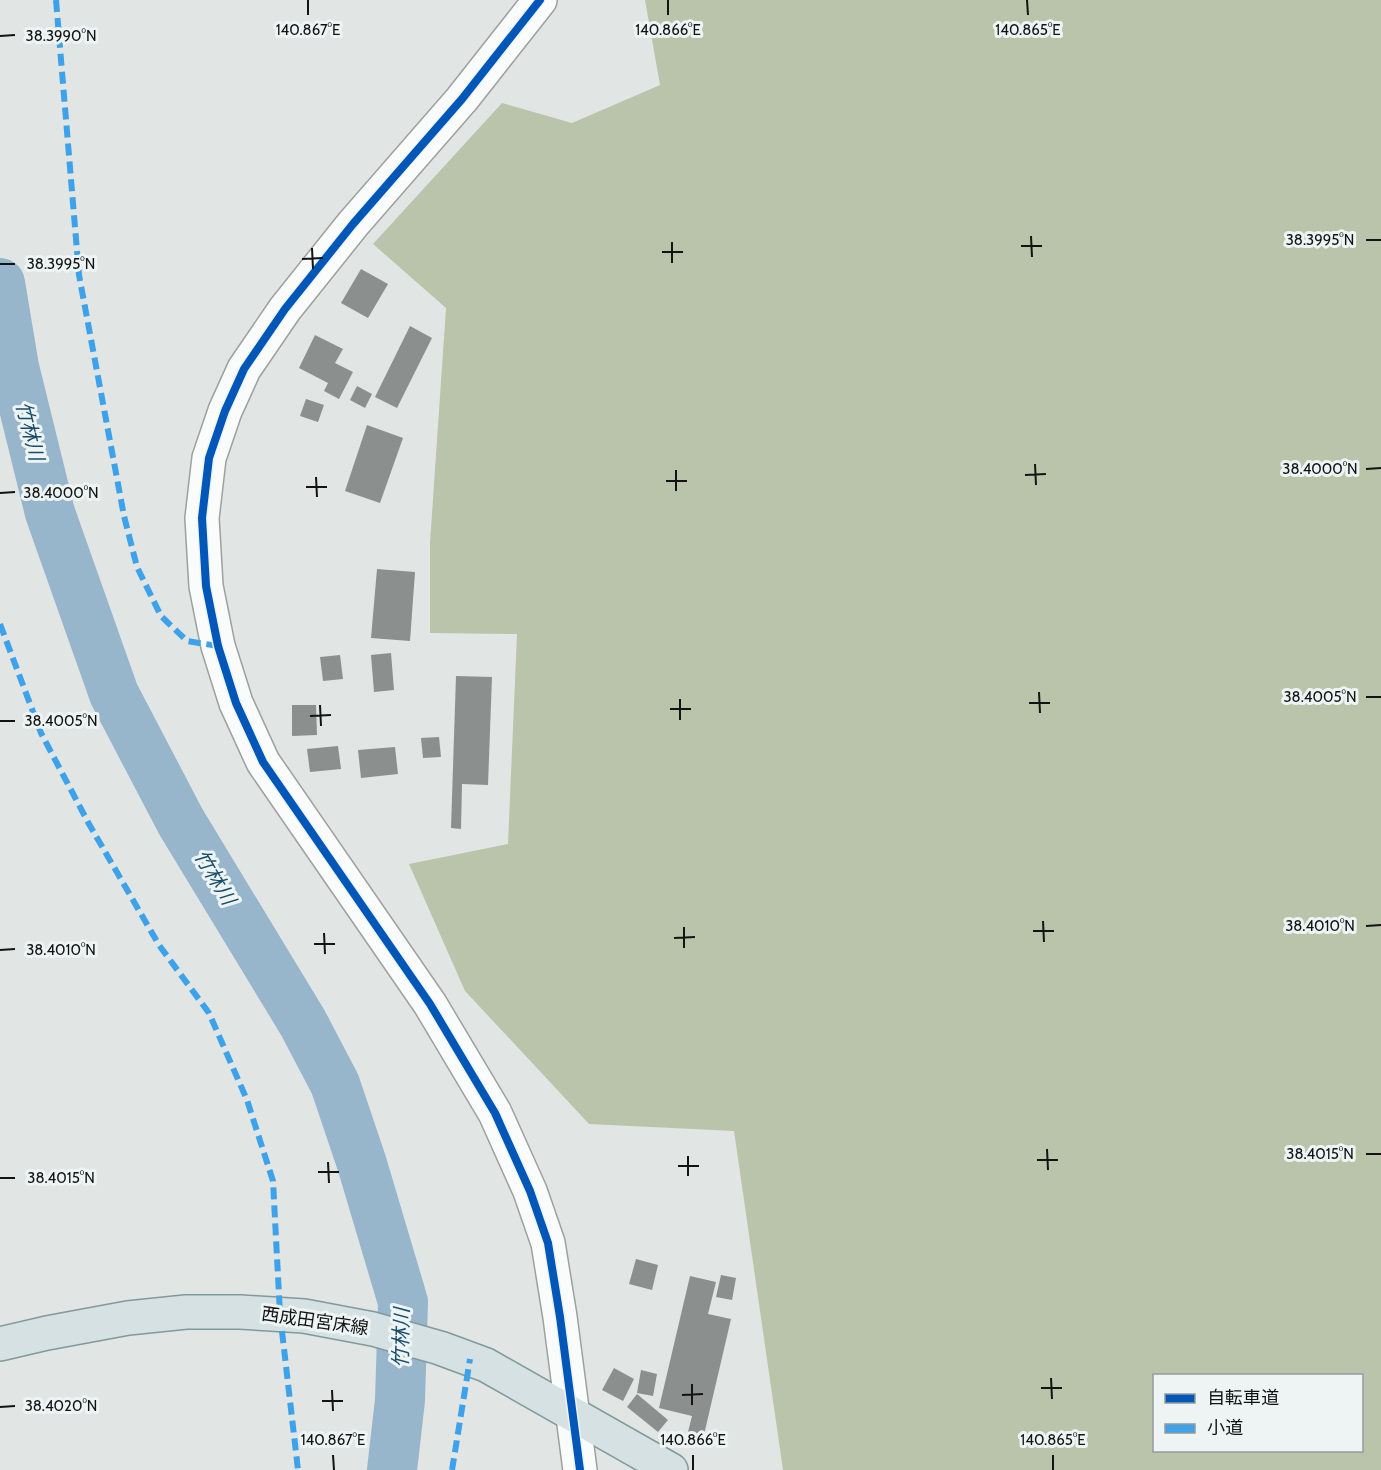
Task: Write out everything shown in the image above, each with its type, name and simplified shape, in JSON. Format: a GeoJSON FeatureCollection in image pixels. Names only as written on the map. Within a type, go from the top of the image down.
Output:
{"type":"FeatureCollection","features":[{"type":"Feature","properties":{"kind":"main road","name":"西成田宮床線"},"geometry":{"type":"LineString","coordinates":[[0,1344],[128,1318],[186,1312],[240,1312],[304,1316],[373,1329],[440,1348],[486,1365],[671,1470]]}},
{"type":"Feature","properties":{"kind":"street"},"geometry":{"type":"LineString","coordinates":[[540,0],[462,99],[353,224],[285,309],[244,369],[225,411],[209,458],[202,518],[206,586],[218,646],[236,703],[263,762],[429,1004],[495,1113],[530,1191],[548,1243],[561,1317],[580,1470]]}},
{"type":"Feature","properties":{"kind":"green space"},"geometry":{"type":"Polygon","coordinates":[[[645,0],[1381,0],[1381,1470],[783,1470],[734,1131],[589,1124],[465,991],[409,864],[508,844],[517,634],[430,633],[430,543],[446,308],[373,244],[502,103],[572,123],[660,85],[645,0]]]}},
{"type":"Feature","properties":{"kind":"building"},"geometry":{"type":"Polygon","coordinates":[[[361,269],[388,284],[368,318],[341,303],[361,269]]]}},
{"type":"Feature","properties":{"kind":"building"},"geometry":{"type":"Polygon","coordinates":[[[410,326],[432,338],[397,408],[375,397],[410,326]]]}},
{"type":"Feature","properties":{"kind":"building"},"geometry":{"type":"Polygon","coordinates":[[[315,335],[343,349],[335,363],[353,372],[339,399],[324,391],[328,383],[299,368],[315,335]]]}},
{"type":"Feature","properties":{"kind":"building"},"geometry":{"type":"Polygon","coordinates":[[[357,386],[372,394],[365,408],[350,400],[357,386]]]}},
{"type":"Feature","properties":{"kind":"building"},"geometry":{"type":"Polygon","coordinates":[[[306,399],[324,405],[318,422],[300,416],[306,399]]]}},
{"type":"Feature","properties":{"kind":"building"},"geometry":{"type":"Polygon","coordinates":[[[367,425],[403,438],[380,503],[345,491],[367,425]]]}},
{"type":"Feature","properties":{"kind":"building"},"geometry":{"type":"Polygon","coordinates":[[[377,569],[415,572],[410,641],[371,638],[377,569]]]}},
{"type":"Feature","properties":{"kind":"building"},"geometry":{"type":"Polygon","coordinates":[[[391,653],[394,690],[374,692],[371,655],[391,653]]]}},
{"type":"Feature","properties":{"kind":"building"},"geometry":{"type":"Polygon","coordinates":[[[340,655],[343,679],[323,681],[320,657],[340,655]]]}},
{"type":"Feature","properties":{"kind":"building"},"geometry":{"type":"Polygon","coordinates":[[[456,676],[492,677],[488,785],[462,784],[461,829],[451,828],[456,676]]]}},
{"type":"Feature","properties":{"kind":"building"},"geometry":{"type":"Polygon","coordinates":[[[292,705],[316,705],[317,735],[292,736],[292,705]]]}},
{"type":"Feature","properties":{"kind":"building"},"geometry":{"type":"Polygon","coordinates":[[[439,737],[441,757],[423,758],[421,738],[439,737]]]}},
{"type":"Feature","properties":{"kind":"building"},"geometry":{"type":"Polygon","coordinates":[[[338,746],[341,769],[310,772],[307,749],[338,746]]]}},
{"type":"Feature","properties":{"kind":"building"},"geometry":{"type":"Polygon","coordinates":[[[395,747],[398,774],[361,778],[358,750],[395,747]]]}},
{"type":"Feature","properties":{"kind":"building"},"geometry":{"type":"Polygon","coordinates":[[[636,1259],[658,1265],[652,1290],[629,1284],[636,1259]]]}},
{"type":"Feature","properties":{"kind":"building"},"geometry":{"type":"Polygon","coordinates":[[[721,1275],[736,1278],[732,1300],[716,1297],[721,1275]]]}},
{"type":"Feature","properties":{"kind":"building"},"geometry":{"type":"Polygon","coordinates":[[[690,1276],[716,1282],[708,1314],[731,1319],[703,1439],[687,1436],[692,1416],[659,1408],[690,1276]]]}},
{"type":"Feature","properties":{"kind":"building"},"geometry":{"type":"Polygon","coordinates":[[[614,1368],[634,1379],[623,1401],[602,1390],[614,1368]]]}},
{"type":"Feature","properties":{"kind":"building"},"geometry":{"type":"Polygon","coordinates":[[[641,1370],[657,1374],[653,1396],[637,1393],[641,1370]]]}},
{"type":"Feature","properties":{"kind":"building"},"geometry":{"type":"Polygon","coordinates":[[[637,1394],[668,1420],[658,1432],[627,1407],[637,1394]]]}},
{"type":"Feature","properties":{"kind":"waterway","name":"竹林川"},"geometry":{"type":"LineString","coordinates":[[0,283],[14,367],[50,513],[114,694],[181,822],[303,1023],[335,1084],[362,1164],[403,1302],[400,1400],[392,1470]]}},
{"type":"Feature","properties":{"kind":"marked path"},"geometry":{"type":"LineString","coordinates":[[56,0],[79,275],[124,516],[137,567],[161,616],[187,641],[218,646]]}},
{"type":"Feature","properties":{"kind":"marked path"},"geometry":{"type":"LineString","coordinates":[[0,624],[41,733],[89,824],[159,945],[209,1013],[247,1100],[273,1181],[280,1314],[298,1470]]}},
{"type":"Feature","properties":{"kind":"marked path"},"geometry":{"type":"LineString","coordinates":[[452,1470],[470,1359]]}},
{"type":"Feature","properties":{"kind":"cycle path"},"geometry":{"type":"LineString","coordinates":[[540,0],[462,99],[353,224],[285,309],[244,369],[225,411],[209,458],[202,518],[206,586],[218,646],[236,703],[263,762],[430,1004],[495,1113],[530,1191],[548,1243],[580,1470]]}}]}
